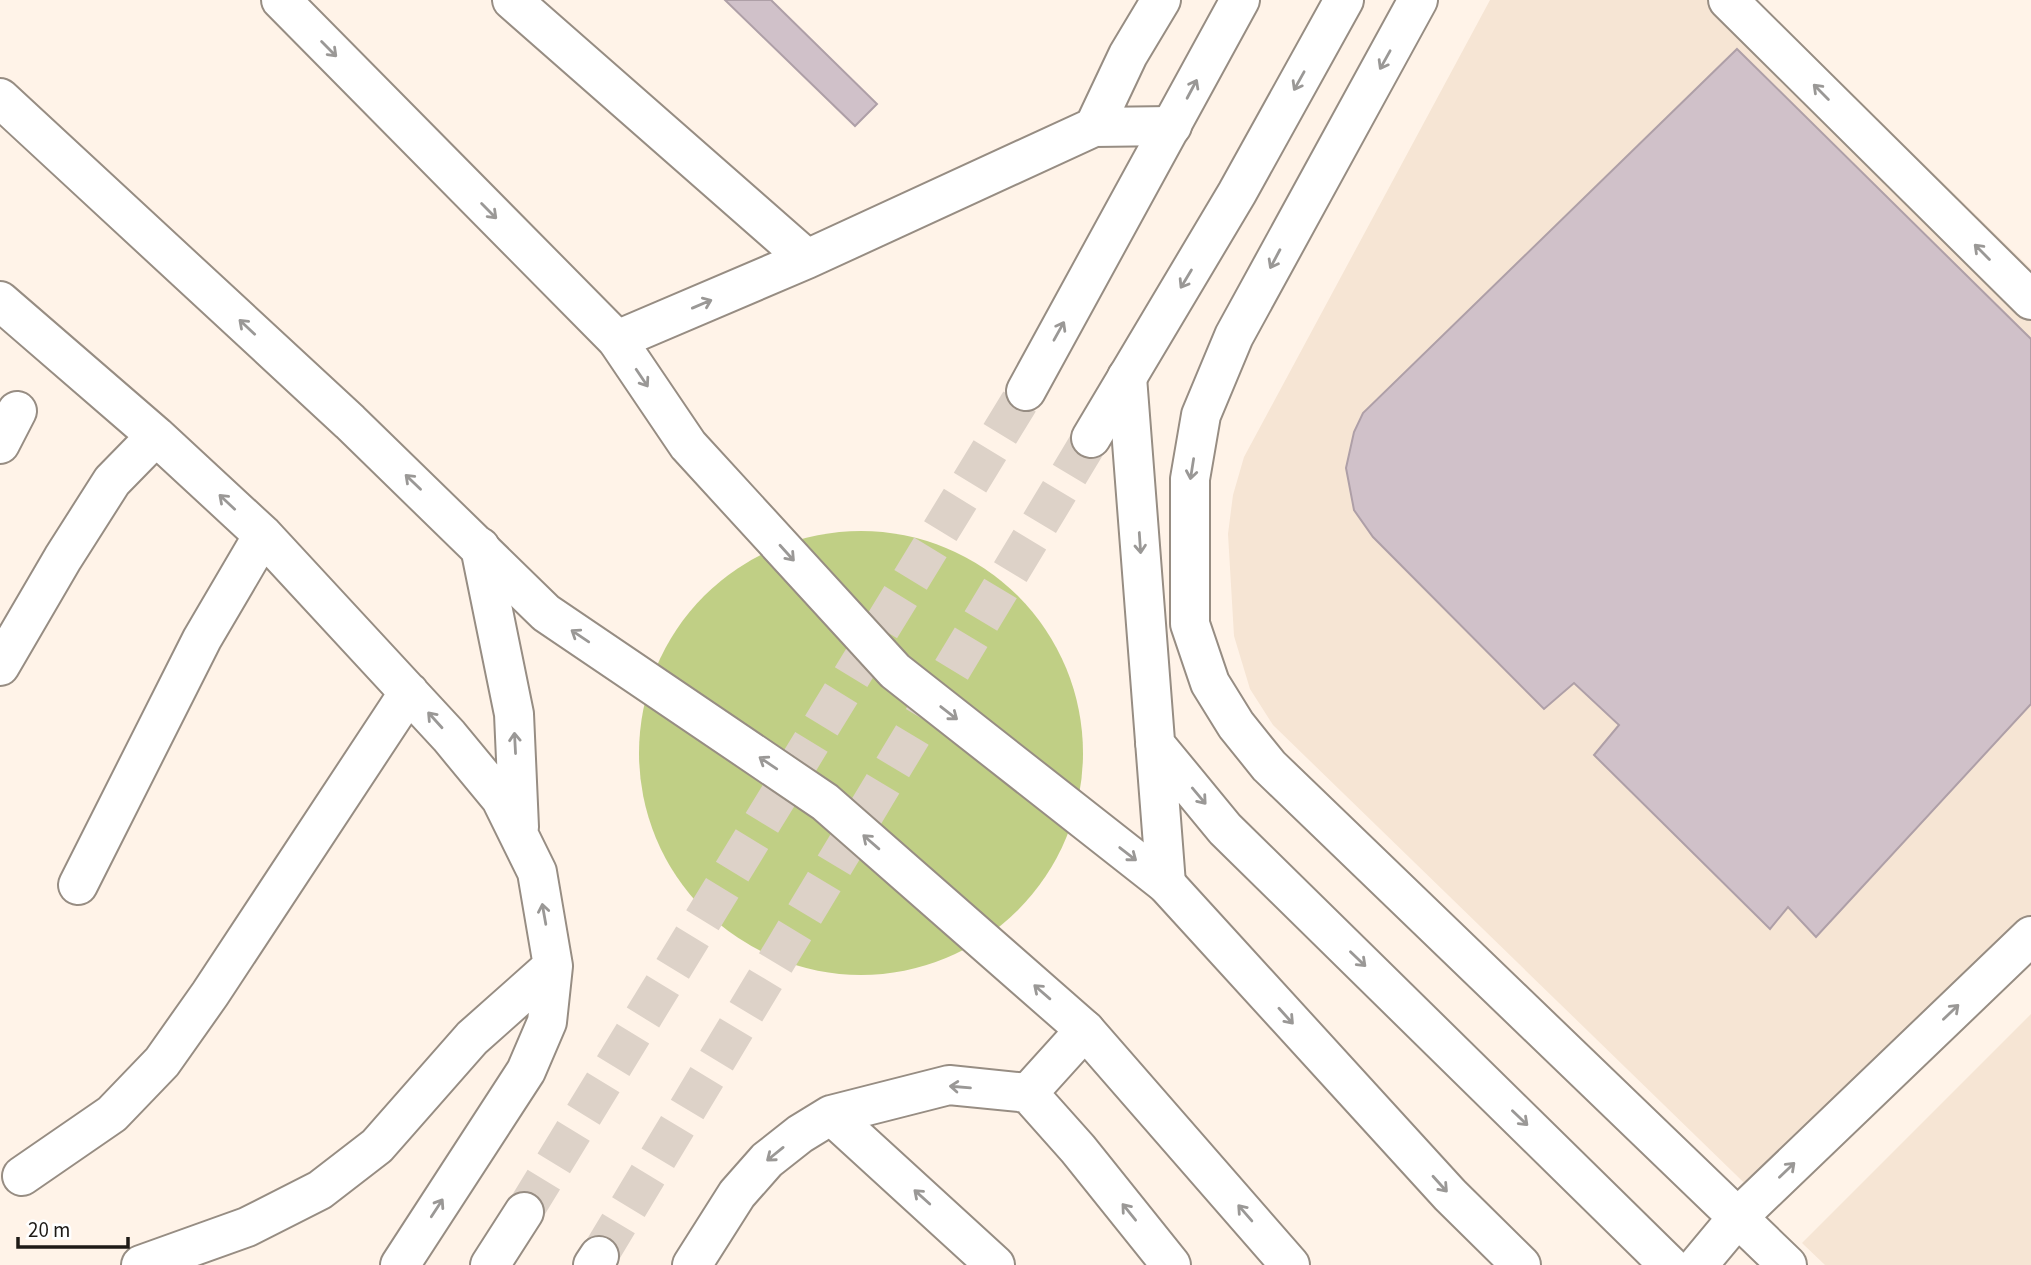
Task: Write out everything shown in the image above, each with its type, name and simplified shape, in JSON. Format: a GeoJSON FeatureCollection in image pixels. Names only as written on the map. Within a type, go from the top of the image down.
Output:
{"type":"FeatureCollection","features":[{"type":"Feature","properties":{"kind":"street"},"geometry":{"type":"LineString","coordinates":[[281,0],[617,340],[688,444],[895,671],[1166,884],[1450,1195],[1521,1265]]}},
{"type":"Feature","properties":{"kind":"street"},"geometry":{"type":"LineString","coordinates":[[512,0],[807,259]]}},
{"type":"Feature","properties":{"kind":"street"},"geometry":{"type":"LineString","coordinates":[[1094,127],[1128,55],[1161,0]]}},
{"type":"Feature","properties":{"kind":"street"},"geometry":{"type":"LineString","coordinates":[[1026,391],[1240,0]]}},
{"type":"Feature","properties":{"kind":"street"},"geometry":{"type":"LineString","coordinates":[[1091,438],[1237,193],[1344,0]]}},
{"type":"Feature","properties":{"kind":"street"},"geometry":{"type":"LineString","coordinates":[[1418,0],[1234,336],[1201,415],[1190,479],[1190,624],[1210,683],[1236,725],[1269,766],[1787,1265]]}},
{"type":"Feature","properties":{"kind":"street"},"geometry":{"type":"LineString","coordinates":[[1728,0],[2031,300]]}},
{"type":"Feature","properties":{"kind":"street"},"geometry":{"type":"LineString","coordinates":[[0,98],[350,422],[547,613],[825,802],[1085,1030],[1290,1265]]}},
{"type":"Feature","properties":{"kind":"street"},"geometry":{"type":"LineString","coordinates":[[617,340],[807,259],[1094,127],[1172,126]]}},
{"type":"Feature","properties":{"kind":"street"},"geometry":{"type":"LineString","coordinates":[[0,301],[156,436],[263,535],[449,736],[501,799],[537,872],[553,966],[547,1022],[526,1071],[400,1265]]}},
{"type":"Feature","properties":{"kind":"street"},"geometry":{"type":"LineString","coordinates":[[1127,377],[1166,884]]}},
{"type":"Feature","properties":{"kind":"street"},"geometry":{"type":"LineString","coordinates":[[0,444],[17,411]]}},
{"type":"Feature","properties":{"kind":"street"},"geometry":{"type":"LineString","coordinates":[[0,666],[112,481],[156,436]]}},
{"type":"Feature","properties":{"kind":"street"},"geometry":{"type":"LineString","coordinates":[[78,885],[202,639],[263,535]]}},
{"type":"Feature","properties":{"kind":"street"},"geometry":{"type":"LineString","coordinates":[[481,547],[514,714],[520,836]]}},
{"type":"Feature","properties":{"kind":"street"},"geometry":{"type":"LineString","coordinates":[[1149,662],[1190,624]]}},
{"type":"Feature","properties":{"kind":"street"},"geometry":{"type":"LineString","coordinates":[[22,1176],[112,1114],[162,1062],[409,692]]}},
{"type":"Feature","properties":{"kind":"street"},"geometry":{"type":"LineString","coordinates":[[1155,744],[1225,829],[1669,1265]]}},
{"type":"Feature","properties":{"kind":"street"},"geometry":{"type":"LineString","coordinates":[[1699,1265],[1738,1217],[2031,936]]}},
{"type":"Feature","properties":{"kind":"street"},"geometry":{"type":"LineString","coordinates":[[141,1265],[247,1227],[320,1190],[377,1146],[472,1038],[553,966]]}},
{"type":"Feature","properties":{"kind":"street"},"geometry":{"type":"LineString","coordinates":[[1028,1093],[1085,1030]]}},
{"type":"Feature","properties":{"kind":"street"},"geometry":{"type":"LineString","coordinates":[[692,1265],[737,1194],[767,1160],[800,1134],[831,1115],[949,1085],[1028,1093],[1078,1149],[1171,1265]]}},
{"type":"Feature","properties":{"kind":"street"},"geometry":{"type":"LineString","coordinates":[[831,1115],[976,1258]]}},
{"type":"Feature","properties":{"kind":"street"},"geometry":{"type":"LineString","coordinates":[[490,1265],[523,1212]]}},
{"type":"Feature","properties":{"kind":"shaded area"},"geometry":{"type":"Polygon","coordinates":[[[1490,0],[1757,0],[2031,269],[2031,939],[1769,1207],[1273,725],[1250,689],[1234,636],[1228,534],[1233,495],[1244,457],[1490,0]]]}},
{"type":"Feature","properties":{"kind":"shaded area"},"geometry":{"type":"Polygon","coordinates":[[[2031,1014],[2031,1265],[1825,1265],[1802,1243],[2031,1014]]]}},
{"type":"Feature","properties":{"kind":"green space"},"geometry":{"type":"Polygon","coordinates":[[[861,531],[904,535],[946,548],[984,568],[1018,596],[1046,630],[1066,668],[1079,710],[1083,753],[1079,796],[1066,838],[1046,876],[1018,910],[984,938],[946,958],[904,971],[861,975],[818,971],[776,958],[738,938],[704,910],[676,876],[656,838],[643,796],[639,753],[643,710],[656,668],[676,630],[704,596],[738,568],[776,548],[818,535],[861,531]]]}},
{"type":"Feature","properties":{"kind":"building"},"geometry":{"type":"Polygon","coordinates":[[[725,0],[771,0],[877,104],[855,126],[725,0]]]}},
{"type":"Feature","properties":{"kind":"building"},"geometry":{"type":"Polygon","coordinates":[[[1737,49],[2031,339],[2031,704],[1816,937],[1788,907],[1770,929],[1594,755],[1619,725],[1574,683],[1544,709],[1373,537],[1354,510],[1346,468],[1354,432],[1363,413],[1737,49]]]}},
{"type":"Feature","properties":{"kind":"tunnel"},"geometry":{"type":"LineString","coordinates":[[524,1212],[1026,391]]}},
{"type":"Feature","properties":{"kind":"tunnel"},"geometry":{"type":"LineString","coordinates":[[599,1256],[1091,438]]}}]}
